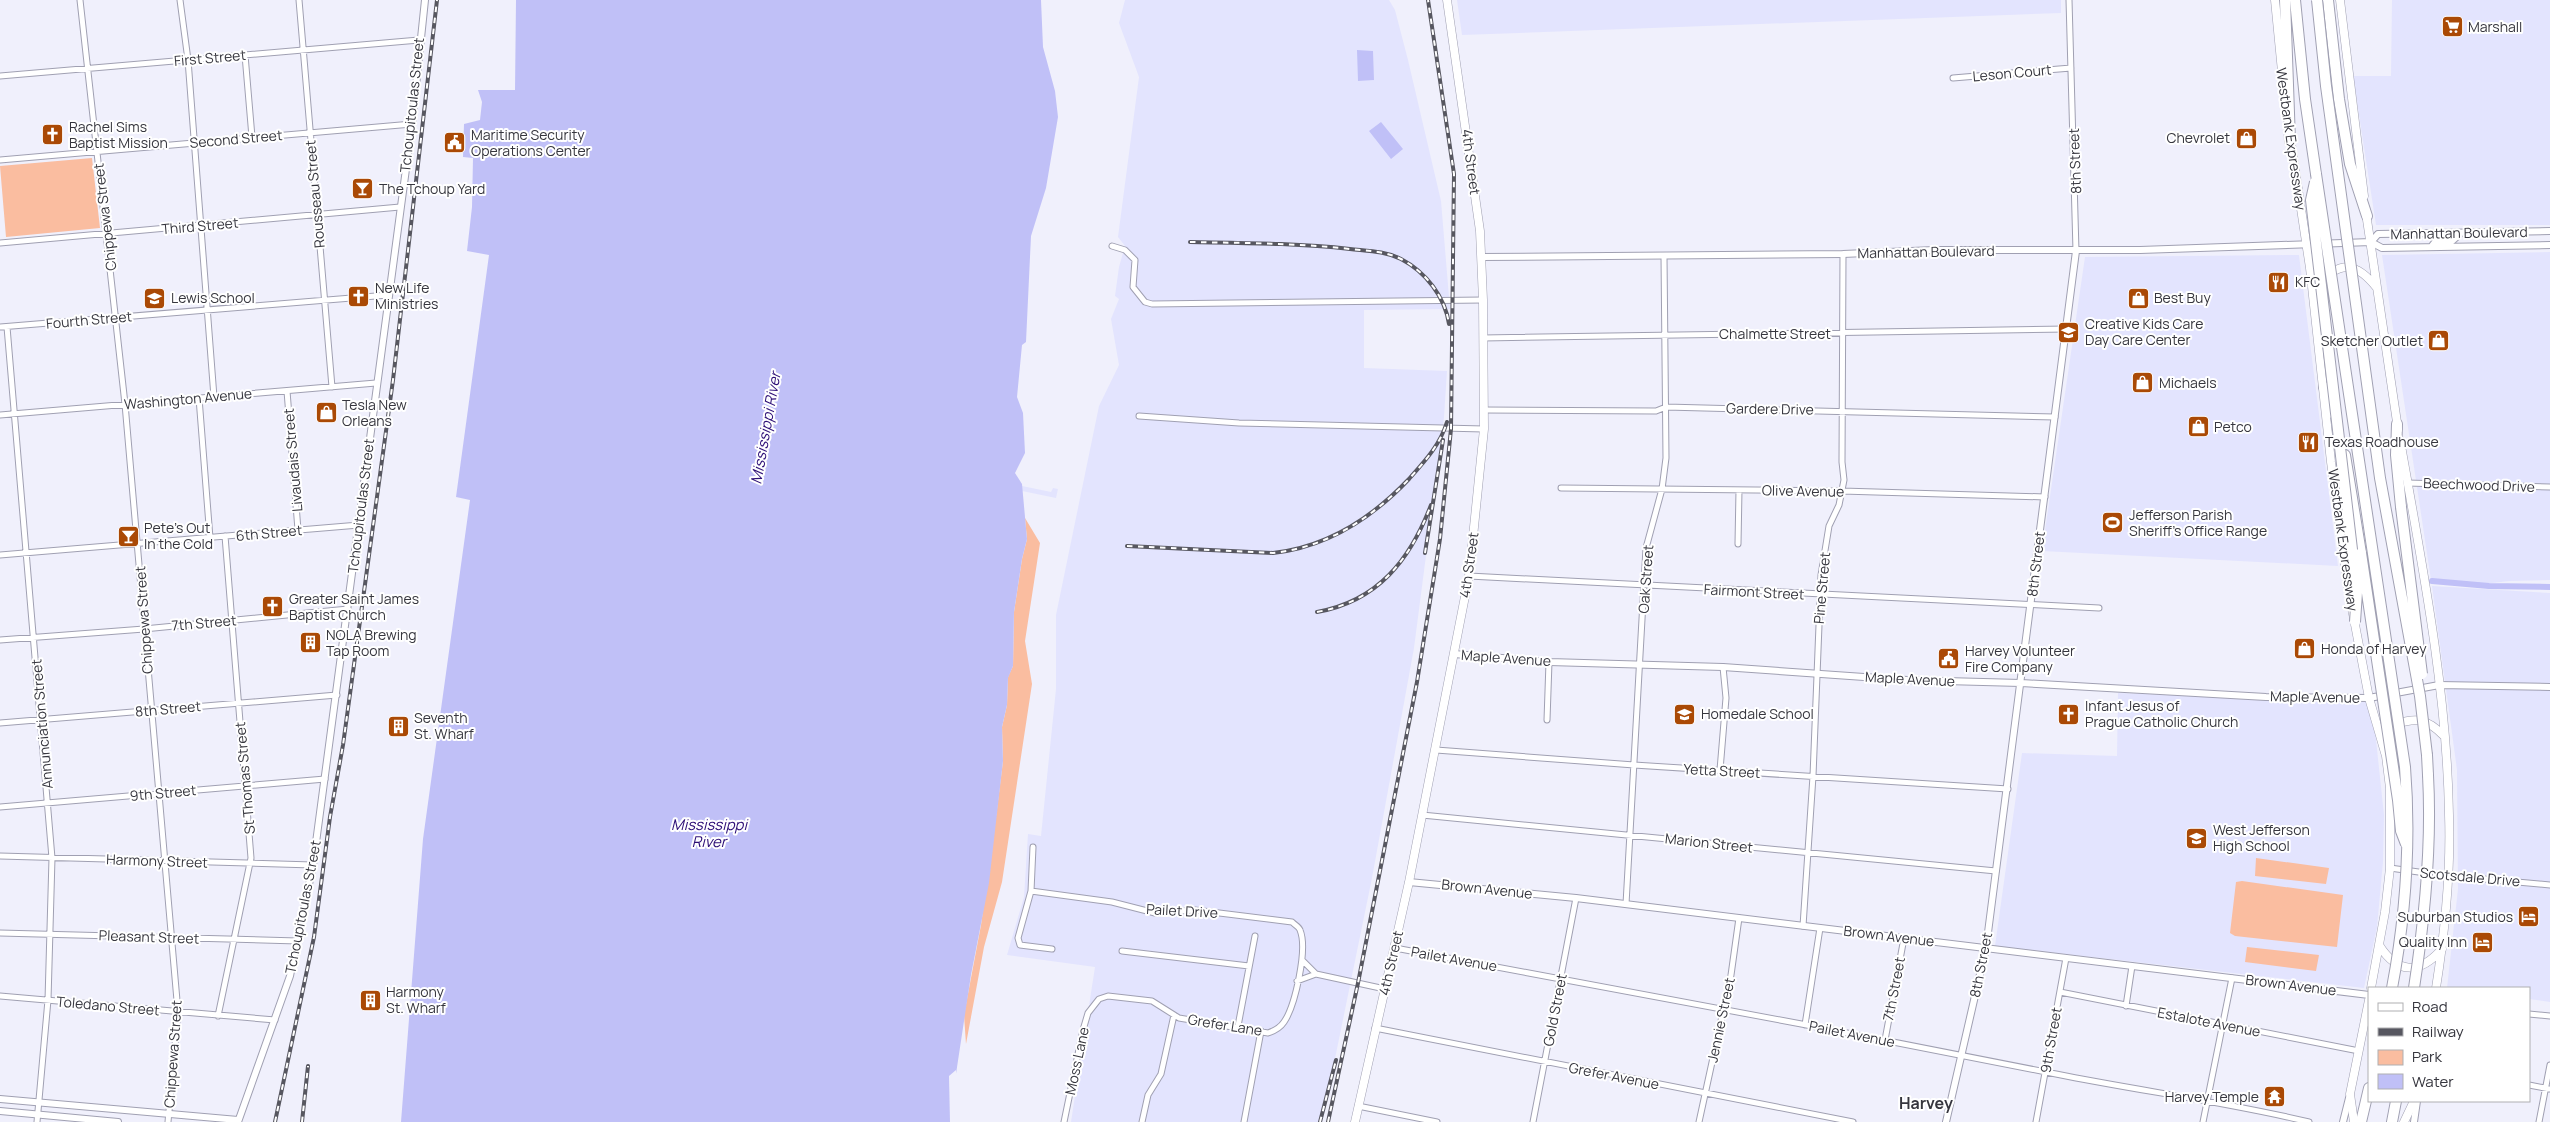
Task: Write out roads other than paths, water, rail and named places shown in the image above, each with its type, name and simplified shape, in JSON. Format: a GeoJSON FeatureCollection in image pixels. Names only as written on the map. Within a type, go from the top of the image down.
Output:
{"type":"FeatureCollection","features":[{"type":"Feature","properties":{"kind":"highway"},"geometry":{"type":"LineString","coordinates":[[2285,0],[2290,141]]}},
{"type":"Feature","properties":{"kind":"highway","name":"Westbank Expressway"},"geometry":{"type":"LineString","coordinates":[[2295,0],[2305,99],[2400,726],[2406,787],[2408,849],[2404,914],[2392,987]]}},
{"type":"Feature","properties":{"kind":"highway"},"geometry":{"type":"LineString","coordinates":[[2317,0],[2326,86],[2380,478],[2420,696],[2427,755],[2429,799],[2428,884],[2424,930],[2414,987]]}},
{"type":"Feature","properties":{"kind":"highway"},"geometry":{"type":"LineString","coordinates":[[2328,0],[2350,164],[2367,216]]}},
{"type":"Feature","properties":{"kind":"highway"},"geometry":{"type":"LineString","coordinates":[[2316,174],[2311,200],[2357,592],[2355,622]]}},
{"type":"Feature","properties":{"kind":"highway"},"geometry":{"type":"LineString","coordinates":[[2324,387],[2343,436],[2398,800],[2401,831],[2408,849]]}},
{"type":"Feature","properties":{"kind":"highway"},"geometry":{"type":"LineString","coordinates":[[2397,424],[2396,456],[2403,483],[2428,720],[2427,755]]}},
{"type":"Feature","properties":{"kind":"highway"},"geometry":{"type":"LineString","coordinates":[[2361,1122],[2368,1092]]}},
{"type":"Feature","properties":{"kind":"highway"},"geometry":{"type":"LineString","coordinates":[[2392,1122],[2396,1102]]}},
{"type":"Feature","properties":{"kind":"main road","name":"4th Street"},"geometry":{"type":"LineString","coordinates":[[1355,1122],[1409,882],[1469,576],[1484,429],[1481,257],[1463,102],[1447,0]]}},
{"type":"Feature","properties":{"kind":"main road","name":"Westbank Expressway"},"geometry":{"type":"LineString","coordinates":[[2275,0],[2283,93],[2313,292],[2343,548],[2369,698],[2383,747],[2390,788],[2390,868],[2371,987]]}},
{"type":"Feature","properties":{"kind":"main road"},"geometry":{"type":"LineString","coordinates":[[2340,0],[2367,216],[2397,424]]}},
{"type":"Feature","properties":{"kind":"main road"},"geometry":{"type":"LineString","coordinates":[[2313,292],[2329,274],[2344,267],[2360,270],[2377,288]]}},
{"type":"Feature","properties":{"kind":"main road"},"geometry":{"type":"LineString","coordinates":[[2403,483],[2419,544],[2439,685],[2450,815],[2448,876],[2442,949],[2436,987]]}},
{"type":"Feature","properties":{"kind":"main road"},"geometry":{"type":"LineString","coordinates":[[2383,747],[2390,731],[2396,724],[2410,720],[2418,719],[2436,728],[2443,734]]}},
{"type":"Feature","properties":{"kind":"main road"},"geometry":{"type":"LineString","coordinates":[[2379,945],[2388,960],[2407,968],[2418,968],[2430,963],[2442,949]]}},
{"type":"Feature","properties":{"kind":"main road"},"geometry":{"type":"LineString","coordinates":[[2354,1122],[2350,1094],[2368,1005]]}},
{"type":"Feature","properties":{"kind":"main road"},"geometry":{"type":"LineString","coordinates":[[2362,1036],[2368,1028]]}},
{"type":"Feature","properties":{"kind":"main road"},"geometry":{"type":"LineString","coordinates":[[2404,1122],[2414,1102]]}},
{"type":"Feature","properties":{"kind":"street","name":"Chippewa Street"},"geometry":{"type":"LineString","coordinates":[[80,0],[117,317],[178,1012],[168,1122]]}},
{"type":"Feature","properties":{"kind":"street"},"geometry":{"type":"LineString","coordinates":[[180,0],[188,60],[214,397]]}},
{"type":"Feature","properties":{"kind":"street","name":"Rousseau Street"},"geometry":{"type":"LineString","coordinates":[[299,0],[305,49],[323,300],[332,387]]}},
{"type":"Feature","properties":{"kind":"street","name":"Tchoupitoulas Street"},"geometry":{"type":"LineString","coordinates":[[238,1121],[275,1020],[298,941],[313,865],[412,124],[419,40],[425,0]]}},
{"type":"Feature","properties":{"kind":"street","name":"8th Street"},"geometry":{"type":"LineString","coordinates":[[1946,1122],[1986,948],[2008,790],[2076,251],[2069,0]]}},
{"type":"Feature","properties":{"kind":"street","name":"First Street"},"geometry":{"type":"LineString","coordinates":[[0,76],[419,40]]}},
{"type":"Feature","properties":{"kind":"street"},"geometry":{"type":"LineString","coordinates":[[245,55],[252,137]]}},
{"type":"Feature","properties":{"kind":"street","name":"Leson Court"},"geometry":{"type":"LineString","coordinates":[[1952,78],[2071,68]]}},
{"type":"Feature","properties":{"kind":"street","name":"Second Street"},"geometry":{"type":"LineString","coordinates":[[0,160],[412,124]]}},
{"type":"Feature","properties":{"kind":"street","name":"Third Street"},"geometry":{"type":"LineString","coordinates":[[0,243],[317,216],[400,207]]}},
{"type":"Feature","properties":{"kind":"street","name":"Manhattan Boulevard"},"geometry":{"type":"LineString","coordinates":[[2371,242],[2378,234],[2550,231]]}},
{"type":"Feature","properties":{"kind":"street"},"geometry":{"type":"LineString","coordinates":[[2432,247],[2434,242],[2452,241],[2461,233]]}},
{"type":"Feature","properties":{"kind":"street","name":"Manhattan Boulevard"},"geometry":{"type":"LineString","coordinates":[[1481,257],[1843,254],[1934,250],[2076,251],[2371,242],[2382,248],[2550,245]]}},
{"type":"Feature","properties":{"kind":"street"},"geometry":{"type":"LineString","coordinates":[[1112,246],[1124,250],[1135,260],[1133,287],[1145,302],[1152,304],[1483,300]]}},
{"type":"Feature","properties":{"kind":"street","name":"Pine Street"},"geometry":{"type":"LineString","coordinates":[[1804,926],[1813,776],[1820,595],[1829,526],[1839,505],[1844,480],[1842,462],[1843,254]]}},
{"type":"Feature","properties":{"kind":"street","name":"Oak Street"},"geometry":{"type":"LineString","coordinates":[[1626,904],[1646,548],[1662,489],[1666,458],[1664,256]]}},
{"type":"Feature","properties":{"kind":"street","name":"Fourth Street"},"geometry":{"type":"LineString","coordinates":[[0,327],[388,295]]}},
{"type":"Feature","properties":{"kind":"street","name":"Annunciation Street"},"geometry":{"type":"LineString","coordinates":[[7,327],[42,720],[52,858],[48,1000],[38,1122]]}},
{"type":"Feature","properties":{"kind":"street","name":"Chalmette Street"},"geometry":{"type":"LineString","coordinates":[[1483,338],[2067,329]]}},
{"type":"Feature","properties":{"kind":"street","name":"Washington Avenue"},"geometry":{"type":"LineString","coordinates":[[0,415],[376,383]]}},
{"type":"Feature","properties":{"kind":"street","name":"Livaudais Street"},"geometry":{"type":"LineString","coordinates":[[287,391],[298,530]]}},
{"type":"Feature","properties":{"kind":"street"},"geometry":{"type":"LineString","coordinates":[[199,398],[210,538]]}},
{"type":"Feature","properties":{"kind":"street","name":"Gardere Drive"},"geometry":{"type":"LineString","coordinates":[[1485,410],[1656,411],[1666,407],[2056,417]]}},
{"type":"Feature","properties":{"kind":"street"},"geometry":{"type":"LineString","coordinates":[[1140,416],[1239,423],[1484,429]]}},
{"type":"Feature","properties":{"kind":"street","name":"Beechwood Drive"},"geometry":{"type":"LineString","coordinates":[[2403,483],[2550,487]]}},
{"type":"Feature","properties":{"kind":"street","name":"Olive Avenue"},"geometry":{"type":"LineString","coordinates":[[1561,488],[1842,491],[2045,497]]}},
{"type":"Feature","properties":{"kind":"street"},"geometry":{"type":"LineString","coordinates":[[1738,544],[1739,490]]}},
{"type":"Feature","properties":{"kind":"street","name":"6th Street"},"geometry":{"type":"LineString","coordinates":[[0,556],[359,525]]}},
{"type":"Feature","properties":{"kind":"street","name":"St Thomas Street"},"geometry":{"type":"LineString","coordinates":[[218,1016],[251,863],[225,536]]}},
{"type":"Feature","properties":{"kind":"street","name":"Fairmont Street"},"geometry":{"type":"LineString","coordinates":[[1469,576],[2100,608]]}},
{"type":"Feature","properties":{"kind":"street","name":"7th Street"},"geometry":{"type":"LineString","coordinates":[[0,640],[144,629],[348,609]]}},
{"type":"Feature","properties":{"kind":"street","name":"Maple Avenue"},"geometry":{"type":"LineString","coordinates":[[1454,654],[1550,662],[1723,667],[1907,680],[2021,683],[2266,696],[2369,698],[2439,685],[2550,686]]}},
{"type":"Feature","properties":{"kind":"street"},"geometry":{"type":"LineString","coordinates":[[1547,720],[1550,662]]}},
{"type":"Feature","properties":{"kind":"street"},"geometry":{"type":"LineString","coordinates":[[1720,770],[1726,698],[1723,667]]}},
{"type":"Feature","properties":{"kind":"street","name":"8th Street"},"geometry":{"type":"LineString","coordinates":[[0,723],[337,695]]}},
{"type":"Feature","properties":{"kind":"street","name":"Yetta Street"},"geometry":{"type":"LineString","coordinates":[[1436,750],[1634,766],[1720,770],[2008,790]]}},
{"type":"Feature","properties":{"kind":"street","name":"9th Street"},"geometry":{"type":"LineString","coordinates":[[0,807],[325,779]]}},
{"type":"Feature","properties":{"kind":"street","name":"Marion Street"},"geometry":{"type":"LineString","coordinates":[[1422,815],[1996,871]]}},
{"type":"Feature","properties":{"kind":"street"},"geometry":{"type":"LineString","coordinates":[[1033,847],[1032,891],[1018,938],[1020,945],[1052,949]]}},
{"type":"Feature","properties":{"kind":"street","name":"Harmony Street"},"geometry":{"type":"LineString","coordinates":[[0,856],[313,865]]}},
{"type":"Feature","properties":{"kind":"street","name":"Scotsdale Drive"},"geometry":{"type":"LineString","coordinates":[[2390,868],[2448,876],[2550,885]]}},
{"type":"Feature","properties":{"kind":"street","name":"Brown Avenue"},"geometry":{"type":"LineString","coordinates":[[1409,882],[1576,898],[2368,995]]}},
{"type":"Feature","properties":{"kind":"street","name":"Pailet Drive"},"geometry":{"type":"LineString","coordinates":[[1032,891],[1112,902],[1155,913],[1195,910],[1292,922],[1300,929],[1303,941],[1302,960]]}},
{"type":"Feature","properties":{"kind":"street","name":"Gold Street"},"geometry":{"type":"LineString","coordinates":[[1533,1122],[1576,898]]}},
{"type":"Feature","properties":{"kind":"street","name":"Jennie Street"},"geometry":{"type":"LineString","coordinates":[[1699,1122],[1724,1009],[1739,918]]}},
{"type":"Feature","properties":{"kind":"street"},"geometry":{"type":"LineString","coordinates":[[1805,1024],[1820,928]]}},
{"type":"Feature","properties":{"kind":"street","name":"Pleasant Street"},"geometry":{"type":"LineString","coordinates":[[0,932],[298,941]]}},
{"type":"Feature","properties":{"kind":"street"},"geometry":{"type":"LineString","coordinates":[[1238,1026],[1255,936]]}},
{"type":"Feature","properties":{"kind":"street","name":"7th Street"},"geometry":{"type":"LineString","coordinates":[[1885,1040],[1904,938]]}},
{"type":"Feature","properties":{"kind":"street","name":"Pailet Avenue"},"geometry":{"type":"LineString","coordinates":[[1395,948],[1963,1054],[2045,1072],[2309,1122]]}},
{"type":"Feature","properties":{"kind":"street"},"geometry":{"type":"LineString","coordinates":[[1122,952],[1249,966]]}},
{"type":"Feature","properties":{"kind":"street","name":"9th Street"},"geometry":{"type":"LineString","coordinates":[[2036,1122],[2066,958]]}},
{"type":"Feature","properties":{"kind":"street"},"geometry":{"type":"LineString","coordinates":[[1302,960],[1316,974]]}},
{"type":"Feature","properties":{"kind":"street","name":"Grefer Lane"},"geometry":{"type":"LineString","coordinates":[[1096,1002],[1099,998],[1108,996],[1152,1001],[1174,1015],[1268,1033],[1276,1030],[1283,1023],[1290,1011],[1302,960]]}},
{"type":"Feature","properties":{"kind":"street"},"geometry":{"type":"LineString","coordinates":[[2126,1006],[2132,966]]}},
{"type":"Feature","properties":{"kind":"street"},"geometry":{"type":"LineString","coordinates":[[1297,981],[1316,974],[1385,989]]}},
{"type":"Feature","properties":{"kind":"street"},"geometry":{"type":"LineString","coordinates":[[2203,1122],[2232,978]]}},
{"type":"Feature","properties":{"kind":"street","name":"Estalote Avenue"},"geometry":{"type":"LineString","coordinates":[[2060,992],[2359,1051]]}},
{"type":"Feature","properties":{"kind":"street","name":"Toledano Street"},"geometry":{"type":"LineString","coordinates":[[0,996],[275,1020]]}},
{"type":"Feature","properties":{"kind":"street","name":"Moss Lane"},"geometry":{"type":"LineString","coordinates":[[1064,1122],[1083,1030],[1088,1013],[1096,1002]]}},
{"type":"Feature","properties":{"kind":"street"},"geometry":{"type":"LineString","coordinates":[[2530,1014],[2550,1016]]}},
{"type":"Feature","properties":{"kind":"street"},"geometry":{"type":"LineString","coordinates":[[1142,1122],[1148,1095],[1161,1074],[1174,1015]]}},
{"type":"Feature","properties":{"kind":"street","name":"Grefer Avenue"},"geometry":{"type":"LineString","coordinates":[[1375,1028],[1853,1122]]}},
{"type":"Feature","properties":{"kind":"street"},"geometry":{"type":"LineString","coordinates":[[1244,1122],[1261,1032]]}},
{"type":"Feature","properties":{"kind":"street"},"geometry":{"type":"LineString","coordinates":[[2539,1122],[2548,1088],[2550,1065]]}},
{"type":"Feature","properties":{"kind":"street"},"geometry":{"type":"LineString","coordinates":[[2530,1085],[2548,1088]]}},
{"type":"Feature","properties":{"kind":"street"},"geometry":{"type":"LineString","coordinates":[[2344,1122],[2350,1094]]}},
{"type":"Feature","properties":{"kind":"street"},"geometry":{"type":"LineString","coordinates":[[0,1099],[238,1121]]}},
{"type":"Feature","properties":{"kind":"street"},"geometry":{"type":"LineString","coordinates":[[2414,1122],[2415,1102]]}},
{"type":"Feature","properties":{"kind":"street"},"geometry":{"type":"LineString","coordinates":[[1358,1106],[1437,1122]]}},
{"type":"Feature","properties":{"kind":"street"},"geometry":{"type":"LineString","coordinates":[[0,1111],[118,1122]]}},
{"type":"Feature","properties":{"kind":"water","name":"Mississippi River"},"geometry":{"type":"Polygon","coordinates":[[[516,0],[1041,0],[1043,47],[1055,91],[1058,117],[1046,188],[1031,236],[1026,342],[1022,345],[1017,397],[1023,413],[1025,453],[1015,473],[1022,484],[1027,539],[1014,612],[1013,666],[1008,678],[1007,705],[1002,727],[1003,761],[989,883],[971,975],[954,1087],[953,1122],[401,1122],[423,839],[470,500],[456,497],[489,255],[467,251],[472,207],[473,158],[463,157],[464,124],[480,120],[482,102],[478,90],[515,90],[516,0]]]}},
{"type":"Feature","properties":{"kind":"water"},"geometry":{"type":"Polygon","coordinates":[[[1357,50],[1373,51],[1374,80],[1358,81],[1357,50]]]}},
{"type":"Feature","properties":{"kind":"water"},"geometry":{"type":"Polygon","coordinates":[[[1381,122],[1403,149],[1391,159],[1369,131],[1381,122]]]}},
{"type":"Feature","properties":{"kind":"waterway"},"geometry":{"type":"LineString","coordinates":[[2432,581],[2489,586],[2550,587]]}},
{"type":"Feature","properties":{"kind":"railway"},"geometry":{"type":"LineString","coordinates":[[275,1122],[314,937],[330,817],[343,745],[393,380],[437,0]]}},
{"type":"Feature","properties":{"kind":"railway"},"geometry":{"type":"LineString","coordinates":[[1328,1122],[1358,983],[1417,682],[1440,539],[1451,429],[1454,174],[1428,0]]}},
{"type":"Feature","properties":{"kind":"railway"},"geometry":{"type":"LineString","coordinates":[[1190,242],[1310,246],[1389,254],[1410,264],[1433,286],[1443,304],[1449,324]]}},
{"type":"Feature","properties":{"kind":"railway"},"geometry":{"type":"LineString","coordinates":[[1127,546],[1273,553],[1293,550],[1312,544],[1348,528],[1364,518],[1395,493],[1421,466],[1440,438],[1447,422]]}},
{"type":"Feature","properties":{"kind":"railway"},"geometry":{"type":"LineString","coordinates":[[1425,553],[1443,440]]}},
{"type":"Feature","properties":{"kind":"railway"},"geometry":{"type":"LineString","coordinates":[[1317,612],[1358,598],[1374,588],[1389,575],[1413,543],[1431,505]]}},
{"type":"Feature","properties":{"kind":"railway"},"geometry":{"type":"LineString","coordinates":[[1320,1122],[1336,1060]]}},
{"type":"Feature","properties":{"kind":"railway"},"geometry":{"type":"LineString","coordinates":[[302,1122],[308,1066]]}},
{"type":"Feature","properties":{"kind":"place","name":"Marshall"},"geometry":{"type":"Point","coordinates":[2452,27]}},
{"type":"Feature","properties":{"kind":"place","name":"Rachel Sims Baptist Mission"},"geometry":{"type":"Point","coordinates":[53,135]}},
{"type":"Feature","properties":{"kind":"place","name":"Chevrolet"},"geometry":{"type":"Point","coordinates":[2246,138]}},
{"type":"Feature","properties":{"kind":"place","name":"Maritime Security Operations Center"},"geometry":{"type":"Point","coordinates":[455,143]}},
{"type":"Feature","properties":{"kind":"place","name":"The Tchoup Yard"},"geometry":{"type":"Point","coordinates":[363,189]}},
{"type":"Feature","properties":{"kind":"place","name":"KFC"},"geometry":{"type":"Point","coordinates":[2279,282]}},
{"type":"Feature","properties":{"kind":"place","name":"New Life Ministries"},"geometry":{"type":"Point","coordinates":[359,296]}},
{"type":"Feature","properties":{"kind":"place","name":"Lewis School"},"geometry":{"type":"Point","coordinates":[155,298]}},
{"type":"Feature","properties":{"kind":"place","name":"Best Buy"},"geometry":{"type":"Point","coordinates":[2138,298]}},
{"type":"Feature","properties":{"kind":"place","name":"Creative Kids Care Day Care Center"},"geometry":{"type":"Point","coordinates":[2069,332]}},
{"type":"Feature","properties":{"kind":"place","name":"Sketcher Outlet"},"geometry":{"type":"Point","coordinates":[2439,341]}},
{"type":"Feature","properties":{"kind":"place","name":"Michaels"},"geometry":{"type":"Point","coordinates":[2143,383]}},
{"type":"Feature","properties":{"kind":"place","name":"Tesla New Orleans"},"geometry":{"type":"Point","coordinates":[326,413]}},
{"type":"Feature","properties":{"kind":"place","name":"Petco"},"geometry":{"type":"Point","coordinates":[2198,427]}},
{"type":"Feature","properties":{"kind":"place","name":"Texas Roadhouse"},"geometry":{"type":"Point","coordinates":[2309,442]}},
{"type":"Feature","properties":{"kind":"place","name":"Jefferson Parish Sheriff's Office Range"},"geometry":{"type":"Point","coordinates":[2113,523]}},
{"type":"Feature","properties":{"kind":"place","name":"Pete's Out In the Cold"},"geometry":{"type":"Point","coordinates":[128,536]}},
{"type":"Feature","properties":{"kind":"place","name":"Greater Saint James Baptist Church"},"geometry":{"type":"Point","coordinates":[273,607]}},
{"type":"Feature","properties":{"kind":"place","name":"NOLA Brewing Tap Room"},"geometry":{"type":"Point","coordinates":[310,643]}},
{"type":"Feature","properties":{"kind":"place","name":"Honda of Harvey"},"geometry":{"type":"Point","coordinates":[2305,649]}},
{"type":"Feature","properties":{"kind":"place","name":"Harvey Volunteer Fire Company"},"geometry":{"type":"Point","coordinates":[1949,659]}},
{"type":"Feature","properties":{"kind":"place","name":"Homedale School"},"geometry":{"type":"Point","coordinates":[1685,714]}},
{"type":"Feature","properties":{"kind":"place","name":"Infant Jesus of Prague Catholic Church"},"geometry":{"type":"Point","coordinates":[2069,714]}},
{"type":"Feature","properties":{"kind":"place","name":"Seventh St. Wharf"},"geometry":{"type":"Point","coordinates":[398,726]}},
{"type":"Feature","properties":{"kind":"place","name":"West Jefferson High School"},"geometry":{"type":"Point","coordinates":[2197,838]}},
{"type":"Feature","properties":{"kind":"place","name":"Suburban Studios"},"geometry":{"type":"Point","coordinates":[2529,917]}},
{"type":"Feature","properties":{"kind":"place","name":"Quality Inn"},"geometry":{"type":"Point","coordinates":[2483,942]}},
{"type":"Feature","properties":{"kind":"place","name":"Harmony St. Wharf"},"geometry":{"type":"Point","coordinates":[370,1000]}},
{"type":"Feature","properties":{"kind":"place","name":"Harvey Temple"},"geometry":{"type":"Point","coordinates":[2275,1097]}},
{"type":"Feature","properties":{"kind":"district","name":"Harvey"},"geometry":{"type":"Point","coordinates":[1926,1103]}}]}
